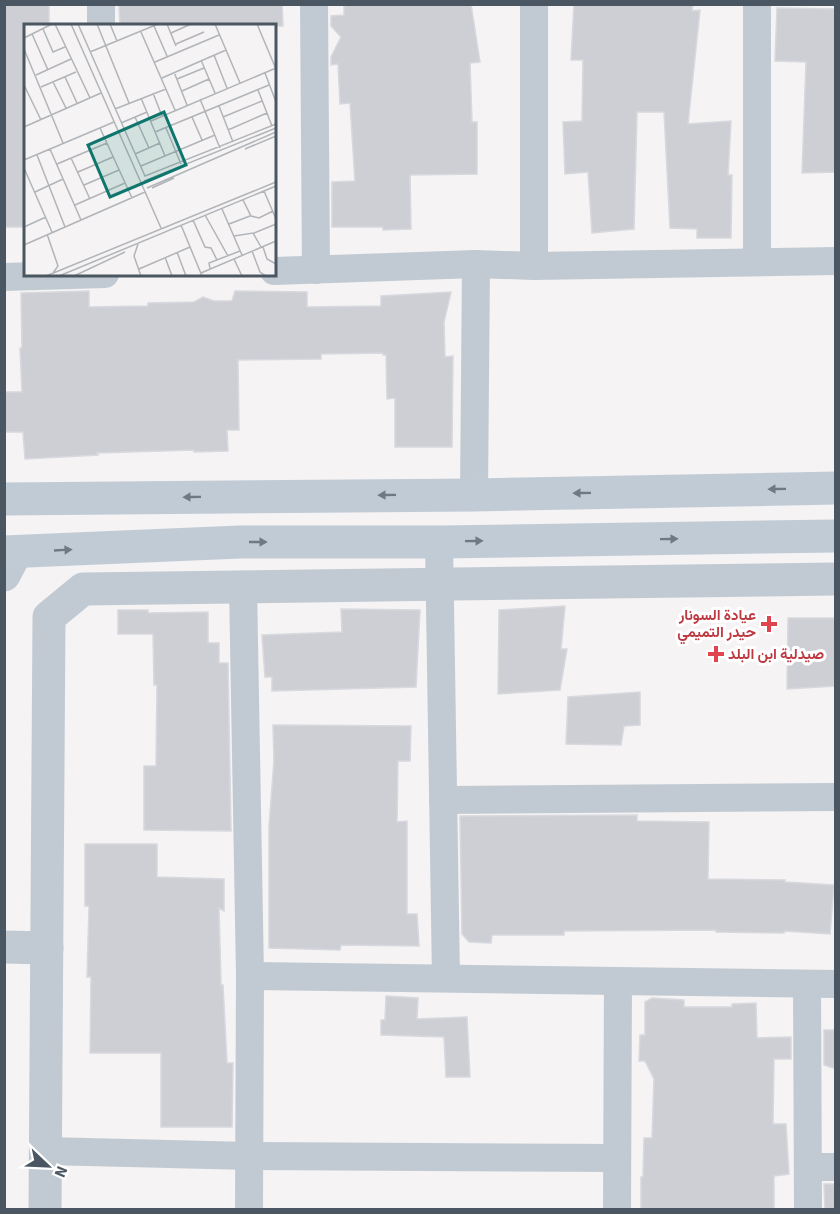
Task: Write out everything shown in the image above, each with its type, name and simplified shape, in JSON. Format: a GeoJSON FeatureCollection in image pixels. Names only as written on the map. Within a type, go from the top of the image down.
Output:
{"type":"FeatureCollection","features":[{"type":"Feature","properties":{"kind":"main road"},"geometry":{"type":"LineString","coordinates":[[4,499],[474,495],[824,488],[824,536],[439,542],[240,542],[8,560]]}},
{"type":"Feature","properties":{"kind":"street"},"geometry":{"type":"LineString","coordinates":[[101,4],[101,24]]}},
{"type":"Feature","properties":{"kind":"street"},"geometry":{"type":"LineString","coordinates":[[314,4],[316,270]]}},
{"type":"Feature","properties":{"kind":"street"},"geometry":{"type":"LineString","coordinates":[[534,4],[534,266]]}},
{"type":"Feature","properties":{"kind":"street"},"geometry":{"type":"LineString","coordinates":[[757,4],[757,261]]}},
{"type":"Feature","properties":{"kind":"street"},"geometry":{"type":"LineString","coordinates":[[276,271],[476,264],[534,266],[836,261]]}},
{"type":"Feature","properties":{"kind":"street"},"geometry":{"type":"LineString","coordinates":[[474,495],[476,264]]}},
{"type":"Feature","properties":{"kind":"street"},"geometry":{"type":"LineString","coordinates":[[4,277],[38,276]]}},
{"type":"Feature","properties":{"kind":"street"},"geometry":{"type":"LineString","coordinates":[[439,542],[446,978]]}},
{"type":"Feature","properties":{"kind":"street"},"geometry":{"type":"LineString","coordinates":[[45,1209],[49,617],[83,589],[836,579]]}},
{"type":"Feature","properties":{"kind":"street"},"geometry":{"type":"LineString","coordinates":[[243,586],[250,976],[249,1209]]}},
{"type":"Feature","properties":{"kind":"street"},"geometry":{"type":"LineString","coordinates":[[443,800],[836,797]]}},
{"type":"Feature","properties":{"kind":"street"},"geometry":{"type":"LineString","coordinates":[[4,947],[47,948]]}},
{"type":"Feature","properties":{"kind":"street"},"geometry":{"type":"LineString","coordinates":[[250,976],[836,984]]}},
{"type":"Feature","properties":{"kind":"street"},"geometry":{"type":"LineString","coordinates":[[617,1209],[618,981]]}},
{"type":"Feature","properties":{"kind":"street"},"geometry":{"type":"LineString","coordinates":[[807,984],[822,1167],[808,1209]]}},
{"type":"Feature","properties":{"kind":"street"},"geometry":{"type":"LineString","coordinates":[[46,1151],[250,1156],[617,1158]]}},
{"type":"Feature","properties":{"kind":"building"},"geometry":{"type":"Polygon","coordinates":[[[4,4],[49,4],[49,24],[24,24],[24,227],[4,227],[4,4]]]}},
{"type":"Feature","properties":{"kind":"building"},"geometry":{"type":"Polygon","coordinates":[[[119,4],[282,4],[283,26],[276,26],[276,24],[120,24],[119,4]]]}},
{"type":"Feature","properties":{"kind":"building"},"geometry":{"type":"Polygon","coordinates":[[[344,4],[471,4],[480,62],[470,63],[472,122],[477,122],[477,174],[410,175],[411,229],[332,227],[332,182],[355,181],[350,103],[340,104],[338,64],[331,65],[331,57],[341,37],[331,26],[331,16],[344,15],[344,4]]]}},
{"type":"Feature","properties":{"kind":"building"},"geometry":{"type":"Polygon","coordinates":[[[574,4],[693,4],[692,11],[700,10],[688,124],[731,121],[728,175],[732,175],[731,238],[697,238],[697,229],[670,228],[664,112],[637,112],[634,229],[592,233],[588,172],[565,174],[563,122],[582,121],[583,60],[571,60],[574,4]]]}},
{"type":"Feature","properties":{"kind":"building"},"geometry":{"type":"Polygon","coordinates":[[[777,8],[836,9],[836,172],[802,173],[806,62],[775,61],[777,8]]]}},
{"type":"Feature","properties":{"kind":"building"},"geometry":{"type":"Polygon","coordinates":[[[89,291],[89,307],[148,306],[148,303],[194,302],[203,297],[214,301],[232,301],[235,291],[307,292],[307,307],[381,306],[381,296],[451,292],[444,322],[445,357],[453,356],[452,447],[395,447],[395,398],[387,399],[386,355],[383,353],[321,354],[321,359],[238,360],[239,430],[227,430],[228,451],[97,453],[98,455],[25,459],[23,432],[4,432],[4,392],[22,392],[21,293],[89,291]]]}},
{"type":"Feature","properties":{"kind":"building"},"geometry":{"type":"Polygon","coordinates":[[[565,606],[561,649],[567,649],[560,690],[498,694],[499,610],[565,606]]]}},
{"type":"Feature","properties":{"kind":"building"},"geometry":{"type":"Polygon","coordinates":[[[341,609],[420,610],[416,687],[272,691],[272,677],[265,677],[262,635],[342,632],[341,609]]]}},
{"type":"Feature","properties":{"kind":"building"},"geometry":{"type":"Polygon","coordinates":[[[118,610],[148,610],[148,613],[208,612],[208,643],[219,643],[219,663],[228,663],[231,831],[144,830],[144,766],[156,766],[157,685],[154,685],[153,634],[118,634],[118,610]]]}},
{"type":"Feature","properties":{"kind":"building"},"geometry":{"type":"Polygon","coordinates":[[[788,618],[836,618],[836,686],[787,689],[788,618]]]}},
{"type":"Feature","properties":{"kind":"building"},"geometry":{"type":"Polygon","coordinates":[[[640,692],[640,725],[624,726],[621,745],[566,744],[568,697],[640,692]]]}},
{"type":"Feature","properties":{"kind":"building"},"geometry":{"type":"Polygon","coordinates":[[[273,725],[411,726],[410,761],[398,761],[397,822],[407,821],[407,914],[417,914],[419,946],[341,945],[340,950],[269,948],[269,826],[274,760],[273,725]]]}},
{"type":"Feature","properties":{"kind":"building"},"geometry":{"type":"Polygon","coordinates":[[[637,815],[637,821],[709,822],[708,879],[785,880],[785,882],[834,885],[830,934],[784,931],[784,933],[716,932],[716,930],[564,931],[564,935],[492,935],[491,943],[469,942],[462,934],[460,816],[637,815]]]}},
{"type":"Feature","properties":{"kind":"building"},"geometry":{"type":"Polygon","coordinates":[[[85,844],[157,844],[157,877],[224,879],[224,911],[219,908],[221,985],[223,985],[227,1063],[233,1063],[232,1127],[161,1127],[161,1053],[90,1053],[91,977],[87,977],[89,906],[85,906],[85,844]]]}},
{"type":"Feature","properties":{"kind":"building"},"geometry":{"type":"Polygon","coordinates":[[[386,996],[418,998],[417,1019],[467,1017],[470,1077],[446,1077],[444,1037],[381,1035],[381,1020],[385,1020],[386,996]]]}},
{"type":"Feature","properties":{"kind":"building"},"geometry":{"type":"Polygon","coordinates":[[[652,998],[684,1000],[684,1007],[732,1007],[732,1004],[756,1003],[757,1038],[791,1037],[791,1059],[774,1059],[773,1124],[786,1124],[789,1174],[774,1176],[774,1209],[641,1209],[644,1138],[652,1138],[654,1079],[645,1061],[639,1061],[640,1035],[645,1035],[645,1002],[652,998]]]}},
{"type":"Feature","properties":{"kind":"building"},"geometry":{"type":"Polygon","coordinates":[[[824,1030],[836,1030],[836,1069],[824,1065],[824,1030]]]}},
{"type":"Feature","properties":{"kind":"building"},"geometry":{"type":"Polygon","coordinates":[[[824,1184],[836,1184],[836,1209],[825,1209],[824,1184]]]}},
{"type":"Feature","properties":{"kind":"place","name":"عيادة السونار حيدر التميمي"},"geometry":{"type":"Point","coordinates":[769,624]}},
{"type":"Feature","properties":{"kind":"place","name":"صيدلية ابن البلد"},"geometry":{"type":"Point","coordinates":[716,654]}}]}
